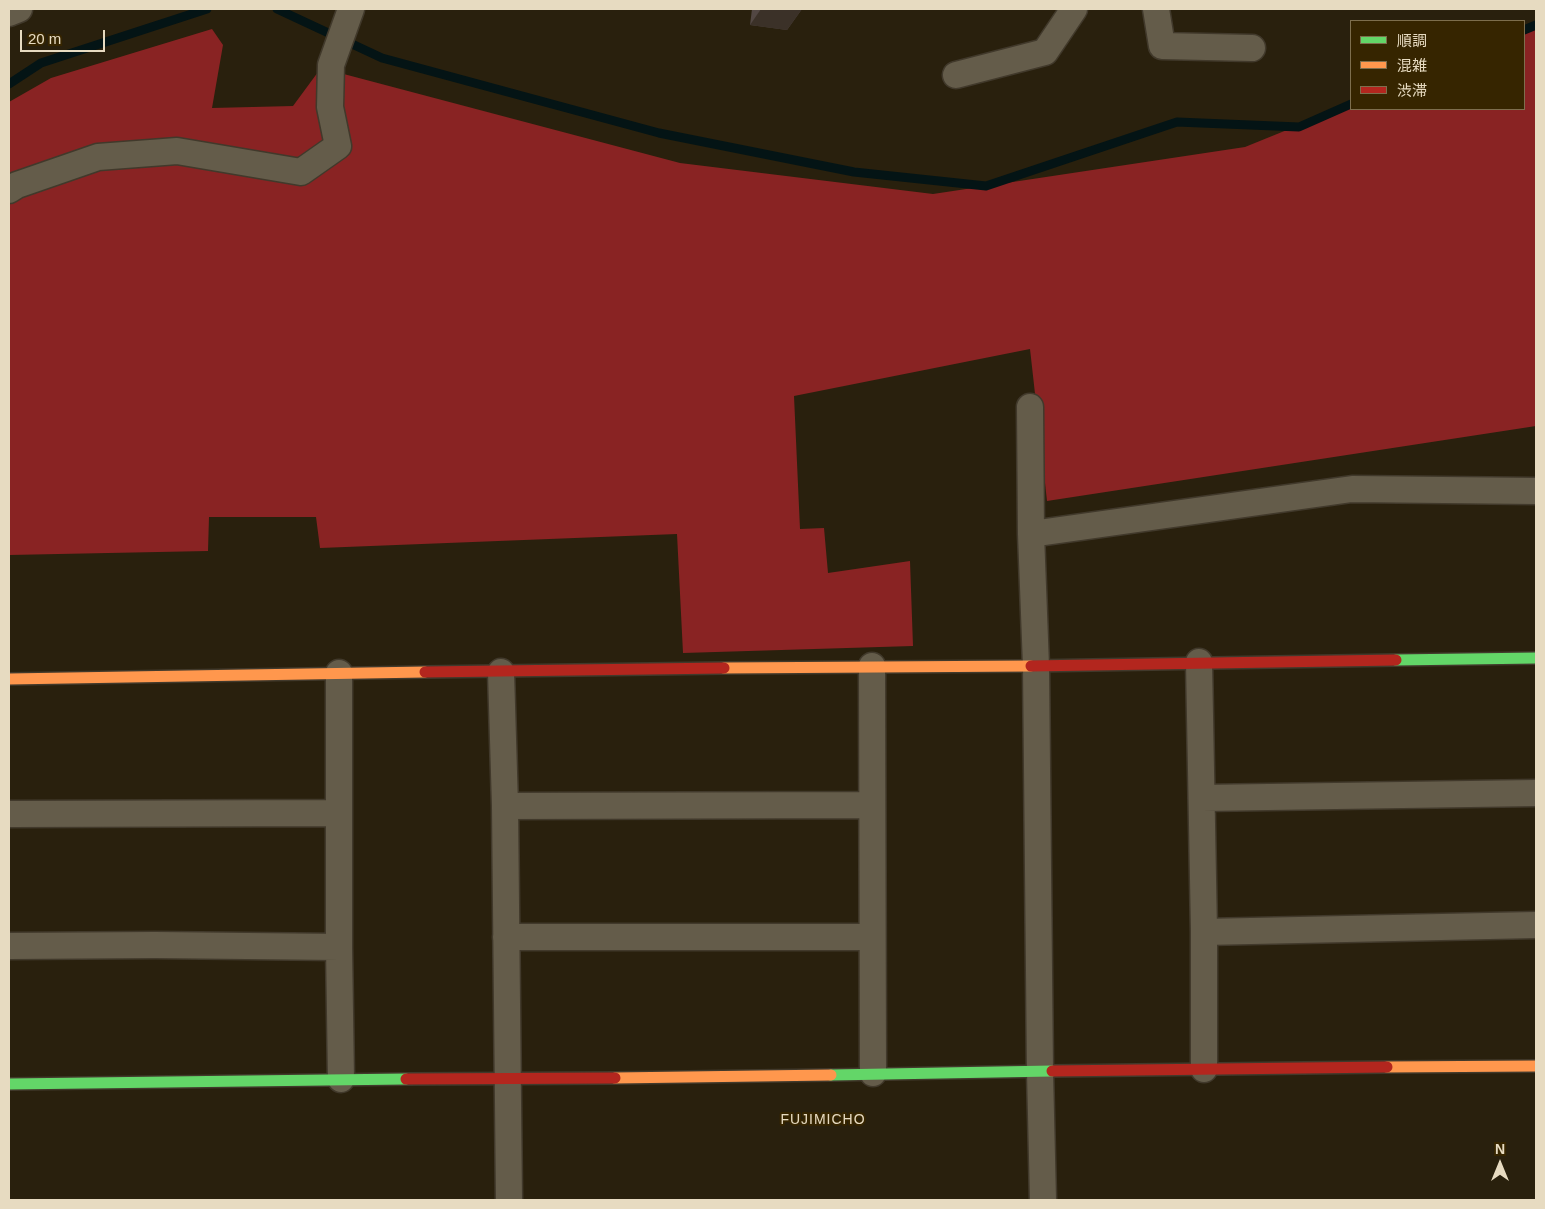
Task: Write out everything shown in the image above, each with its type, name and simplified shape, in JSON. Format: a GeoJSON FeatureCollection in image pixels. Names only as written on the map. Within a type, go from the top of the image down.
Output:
{"type":"FeatureCollection","features":[{"type":"Feature","properties":{"kind":"street"},"geometry":{"type":"LineString","coordinates":[[9,14],[19,9]]}},
{"type":"Feature","properties":{"kind":"street"},"geometry":{"type":"LineString","coordinates":[[956,75],[1045,52],[1074,9]]}},
{"type":"Feature","properties":{"kind":"street"},"geometry":{"type":"LineString","coordinates":[[1156,9],[1162,46],[1252,48]]}},
{"type":"Feature","properties":{"kind":"street"},"geometry":{"type":"LineString","coordinates":[[9,190],[98,157],[177,151],[301,172],[338,146],[330,107],[331,65],[350,15]]}},
{"type":"Feature","properties":{"kind":"street"},"geometry":{"type":"LineString","coordinates":[[1030,407],[1031,534],[1036,666],[1043,1200]]}},
{"type":"Feature","properties":{"kind":"street"},"geometry":{"type":"LineString","coordinates":[[1031,534],[1352,489],[1536,491]]}},
{"type":"Feature","properties":{"kind":"street"},"geometry":{"type":"LineString","coordinates":[[9,679],[340,672],[1036,666],[1536,658]]}},
{"type":"Feature","properties":{"kind":"street"},"geometry":{"type":"LineString","coordinates":[[1199,662],[1204,932],[1204,1069]]}},
{"type":"Feature","properties":{"kind":"street"},"geometry":{"type":"LineString","coordinates":[[872,666],[873,1074]]}},
{"type":"Feature","properties":{"kind":"street"},"geometry":{"type":"LineString","coordinates":[[340,672],[339,947],[341,1079]]}},
{"type":"Feature","properties":{"kind":"street"},"geometry":{"type":"LineString","coordinates":[[501,672],[505,806],[509,1200]]}},
{"type":"Feature","properties":{"kind":"street"},"geometry":{"type":"LineString","coordinates":[[1202,798],[1536,793]]}},
{"type":"Feature","properties":{"kind":"street"},"geometry":{"type":"LineString","coordinates":[[505,806],[872,805]]}},
{"type":"Feature","properties":{"kind":"street"},"geometry":{"type":"LineString","coordinates":[[9,814],[339,813]]}},
{"type":"Feature","properties":{"kind":"street"},"geometry":{"type":"LineString","coordinates":[[1204,932],[1536,925]]}},
{"type":"Feature","properties":{"kind":"street"},"geometry":{"type":"LineString","coordinates":[[506,936],[872,936]]}},
{"type":"Feature","properties":{"kind":"street"},"geometry":{"type":"LineString","coordinates":[[9,946],[155,944],[339,947]]}},
{"type":"Feature","properties":{"kind":"street"},"geometry":{"type":"LineString","coordinates":[[9,1084],[341,1079],[508,1080],[1204,1069],[1536,1066]]}},
{"type":"Feature","properties":{"kind":"shaded area"},"geometry":{"type":"Polygon","coordinates":[[[1536,25],[1536,426],[1047,501],[1030,349],[794,396],[800,529],[824,528],[828,573],[910,561],[913,646],[683,653],[677,534],[320,548],[316,517],[209,517],[208,551],[9,555],[9,102],[51,78],[212,29],[223,45],[212,108],[293,106],[321,68],[680,163],[933,194],[1245,147],[1350,104],[1350,110],[1525,110],[1525,30],[1536,25]]]}},
{"type":"Feature","properties":{"kind":"waterway"},"geometry":{"type":"LineString","coordinates":[[9,84],[41,63],[207,9]]}},
{"type":"Feature","properties":{"kind":"waterway"},"geometry":{"type":"LineString","coordinates":[[277,9],[382,58],[659,133],[854,172],[986,186],[1177,122],[1299,127],[1350,104]]}},
{"type":"Feature","properties":{"kind":"waterway"},"geometry":{"type":"LineString","coordinates":[[1525,30],[1536,25]]}},
{"type":"Feature","properties":{"kind":"traffic: fast"},"geometry":{"type":"LineString","coordinates":[[1396,660],[1536,658]]}},
{"type":"Feature","properties":{"kind":"traffic: fast"},"geometry":{"type":"LineString","coordinates":[[831,1075],[1052,1071]]}},
{"type":"Feature","properties":{"kind":"traffic: fast"},"geometry":{"type":"LineString","coordinates":[[9,1084],[406,1079]]}},
{"type":"Feature","properties":{"kind":"traffic: slow"},"geometry":{"type":"LineString","coordinates":[[724,668],[1031,666]]}},
{"type":"Feature","properties":{"kind":"traffic: slow"},"geometry":{"type":"LineString","coordinates":[[9,679],[425,672]]}},
{"type":"Feature","properties":{"kind":"traffic: slow"},"geometry":{"type":"LineString","coordinates":[[1387,1067],[1536,1066]]}},
{"type":"Feature","properties":{"kind":"traffic: slow"},"geometry":{"type":"LineString","coordinates":[[615,1078],[831,1075]]}},
{"type":"Feature","properties":{"kind":"traffic: jam"},"geometry":{"type":"LineString","coordinates":[[1031,666],[1396,660]]}},
{"type":"Feature","properties":{"kind":"traffic: jam"},"geometry":{"type":"LineString","coordinates":[[425,672],[724,668]]}},
{"type":"Feature","properties":{"kind":"traffic: jam"},"geometry":{"type":"LineString","coordinates":[[1052,1071],[1387,1067]]}},
{"type":"Feature","properties":{"kind":"traffic: jam"},"geometry":{"type":"LineString","coordinates":[[406,1079],[615,1078]]}},
{"type":"Feature","properties":{"kind":"district","name":"FUJIMICHO"},"geometry":{"type":"Point","coordinates":[823,1120]}}]}
